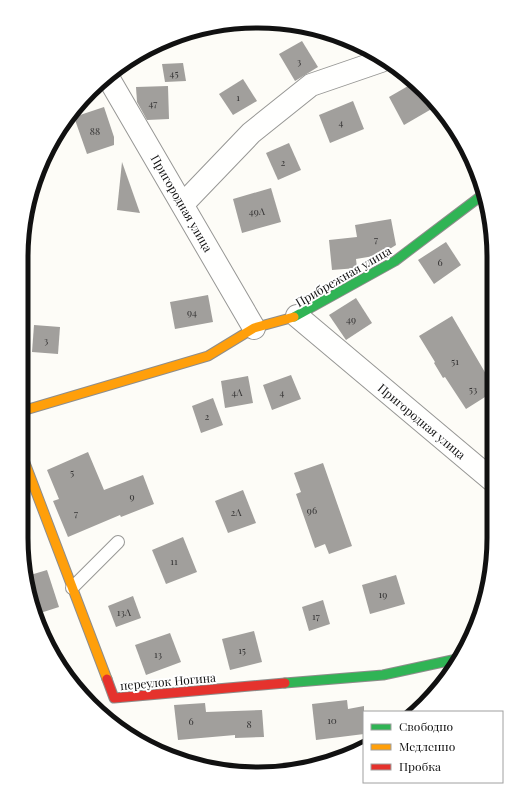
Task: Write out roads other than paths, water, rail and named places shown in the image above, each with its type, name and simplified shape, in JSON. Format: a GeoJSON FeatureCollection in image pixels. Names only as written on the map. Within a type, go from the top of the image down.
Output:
{"type":"FeatureCollection","features":[{"type":"Feature","properties":{"kind":"street"},"geometry":{"type":"LineString","coordinates":[[183,204],[251,133],[311,85],[377,62]]}},
{"type":"Feature","properties":{"kind":"street","name":"Пригородная улица"},"geometry":{"type":"LineString","coordinates":[[110,81],[254,328]]}},
{"type":"Feature","properties":{"kind":"street","name":"Прибрежная улица"},"geometry":{"type":"LineString","coordinates":[[28,409],[208,356],[254,328],[297,316],[395,261],[479,198]]}},
{"type":"Feature","properties":{"kind":"street","name":"Пригородная улица"},"geometry":{"type":"LineString","coordinates":[[297,316],[487,476]]}},
{"type":"Feature","properties":{"kind":"street","name":"переулок Ногина"},"geometry":{"type":"LineString","coordinates":[[28,471],[114,698],[383,675],[451,660]]}},
{"type":"Feature","properties":{"kind":"lane"},"geometry":{"type":"LineString","coordinates":[[72,588],[118,542]]}}]}
